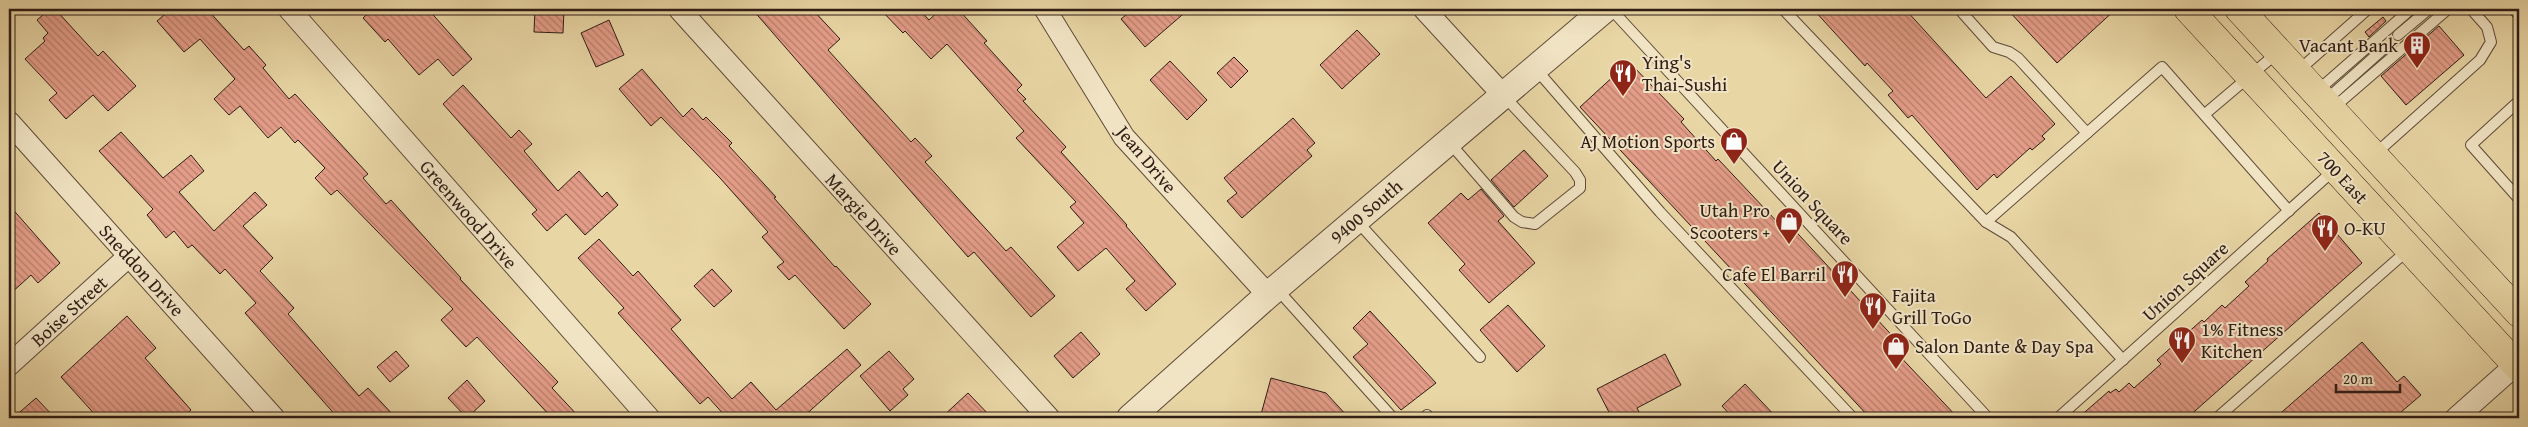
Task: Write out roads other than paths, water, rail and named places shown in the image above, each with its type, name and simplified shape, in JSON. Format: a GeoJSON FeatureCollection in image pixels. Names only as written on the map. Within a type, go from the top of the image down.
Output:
{"type":"FeatureCollection","features":[{"type":"Feature","properties":{"kind":"main road","name":"700 East"},"geometry":{"type":"LineString","coordinates":[[2188,9],[2518,365]]}},
{"type":"Feature","properties":{"kind":"main road","name":"700 East"},"geometry":{"type":"LineString","coordinates":[[2239,9],[2519,313]]}},
{"type":"Feature","properties":{"kind":"street","name":"Greenwood Drive"},"geometry":{"type":"LineString","coordinates":[[289,9],[649,418]]}},
{"type":"Feature","properties":{"kind":"street","name":"Jean Drive"},"geometry":{"type":"LineString","coordinates":[[1045,9],[1124,137],[1272,291]]}},
{"type":"Feature","properties":{"kind":"street"},"geometry":{"type":"LineString","coordinates":[[1424,9],[1502,94]]}},
{"type":"Feature","properties":{"kind":"street","name":"9400 South"},"geometry":{"type":"LineString","coordinates":[[1130,418],[1272,291],[1502,94],[1605,9]]}},
{"type":"Feature","properties":{"kind":"street","name":"Margie Drive"},"geometry":{"type":"LineString","coordinates":[[681,10],[1049,418]]}},
{"type":"Feature","properties":{"kind":"street","name":"Sneddon Drive"},"geometry":{"type":"LineString","coordinates":[[9,122],[274,418]]}},
{"type":"Feature","properties":{"kind":"street","name":"Boise Street"},"geometry":{"type":"LineString","coordinates":[[9,365],[129,256]]}},
{"type":"Feature","properties":{"kind":"street"},"geometry":{"type":"LineString","coordinates":[[2454,414],[2518,365]]}},
{"type":"Feature","properties":{"kind":"lane","name":"Union Square"},"geometry":{"type":"LineString","coordinates":[[1612,9],[1988,418]]}},
{"type":"Feature","properties":{"kind":"lane"},"geometry":{"type":"LineString","coordinates":[[1782,9],[1986,222],[2011,237],[2123,360]]}},
{"type":"Feature","properties":{"kind":"lane"},"geometry":{"type":"LineString","coordinates":[[1959,9],[1993,47],[2009,52],[2018,58],[2087,133]]}},
{"type":"Feature","properties":{"kind":"lane"},"geometry":{"type":"LineString","coordinates":[[2297,72],[2368,9]]}},
{"type":"Feature","properties":{"kind":"lane"},"geometry":{"type":"LineString","coordinates":[[2324,101],[2411,9]]}},
{"type":"Feature","properties":{"kind":"lane"},"geometry":{"type":"LineString","coordinates":[[2398,35],[2429,9]]}},
{"type":"Feature","properties":{"kind":"lane"},"geometry":{"type":"LineString","coordinates":[[2324,101],[2448,9]]}},
{"type":"Feature","properties":{"kind":"lane"},"geometry":{"type":"LineString","coordinates":[[2375,155],[2480,60],[2492,42],[2487,27],[2471,9]]}},
{"type":"Feature","properties":{"kind":"lane"},"geometry":{"type":"LineString","coordinates":[[2513,9],[2519,15]]}},
{"type":"Feature","properties":{"kind":"lane"},"geometry":{"type":"LineString","coordinates":[[2324,101],[2381,51]]}},
{"type":"Feature","properties":{"kind":"lane"},"geometry":{"type":"LineString","coordinates":[[2205,114],[2278,52]]}},
{"type":"Feature","properties":{"kind":"lane"},"geometry":{"type":"LineString","coordinates":[[1986,222],[2162,67],[2289,210]]}},
{"type":"Feature","properties":{"kind":"lane"},"geometry":{"type":"LineString","coordinates":[[1534,68],[1660,212],[1853,418]]}},
{"type":"Feature","properties":{"kind":"lane"},"geometry":{"type":"LineString","coordinates":[[1448,141],[1514,217],[1522,222],[1535,224],[1580,188],[1580,180],[1575,172],[1502,94]]}},
{"type":"Feature","properties":{"kind":"lane"},"geometry":{"type":"LineString","coordinates":[[2519,101],[2471,144],[2519,199]]}},
{"type":"Feature","properties":{"kind":"lane","name":"Union Square"},"geometry":{"type":"LineString","coordinates":[[2058,418],[2335,169]]}},
{"type":"Feature","properties":{"kind":"lane"},"geometry":{"type":"LineString","coordinates":[[1356,220],[1480,357]]}},
{"type":"Feature","properties":{"kind":"lane"},"geometry":{"type":"LineString","coordinates":[[2217,418],[2410,248]]}},
{"type":"Feature","properties":{"kind":"lane"},"geometry":{"type":"LineString","coordinates":[[1272,291],[1393,418]]}},
{"type":"Feature","properties":{"kind":"lane"},"geometry":{"type":"LineString","coordinates":[[1424,418],[1427,416],[1430,418]]}},
{"type":"Feature","properties":{"kind":"place","name":"Vacant Bank"},"geometry":{"type":"Point","coordinates":[2417,69]}},
{"type":"Feature","properties":{"kind":"place","name":"Ying's Thai-Sushi"},"geometry":{"type":"Point","coordinates":[1623,97]}},
{"type":"Feature","properties":{"kind":"place","name":"AJ Motion Sports"},"geometry":{"type":"Point","coordinates":[1734,165]}},
{"type":"Feature","properties":{"kind":"place","name":"Utah Pro Scooters +"},"geometry":{"type":"Point","coordinates":[1789,245]}},
{"type":"Feature","properties":{"kind":"place","name":"O-KU"},"geometry":{"type":"Point","coordinates":[2325,252]}},
{"type":"Feature","properties":{"kind":"place","name":"Cafe El Barril"},"geometry":{"type":"Point","coordinates":[1845,298]}},
{"type":"Feature","properties":{"kind":"place","name":"Fajita Grill ToGo"},"geometry":{"type":"Point","coordinates":[1873,330]}},
{"type":"Feature","properties":{"kind":"place","name":"1% Fitness Kitchen"},"geometry":{"type":"Point","coordinates":[2182,364]}},
{"type":"Feature","properties":{"kind":"place","name":"Salon Dante & Day Spa"},"geometry":{"type":"Point","coordinates":[1896,370]}}]}
